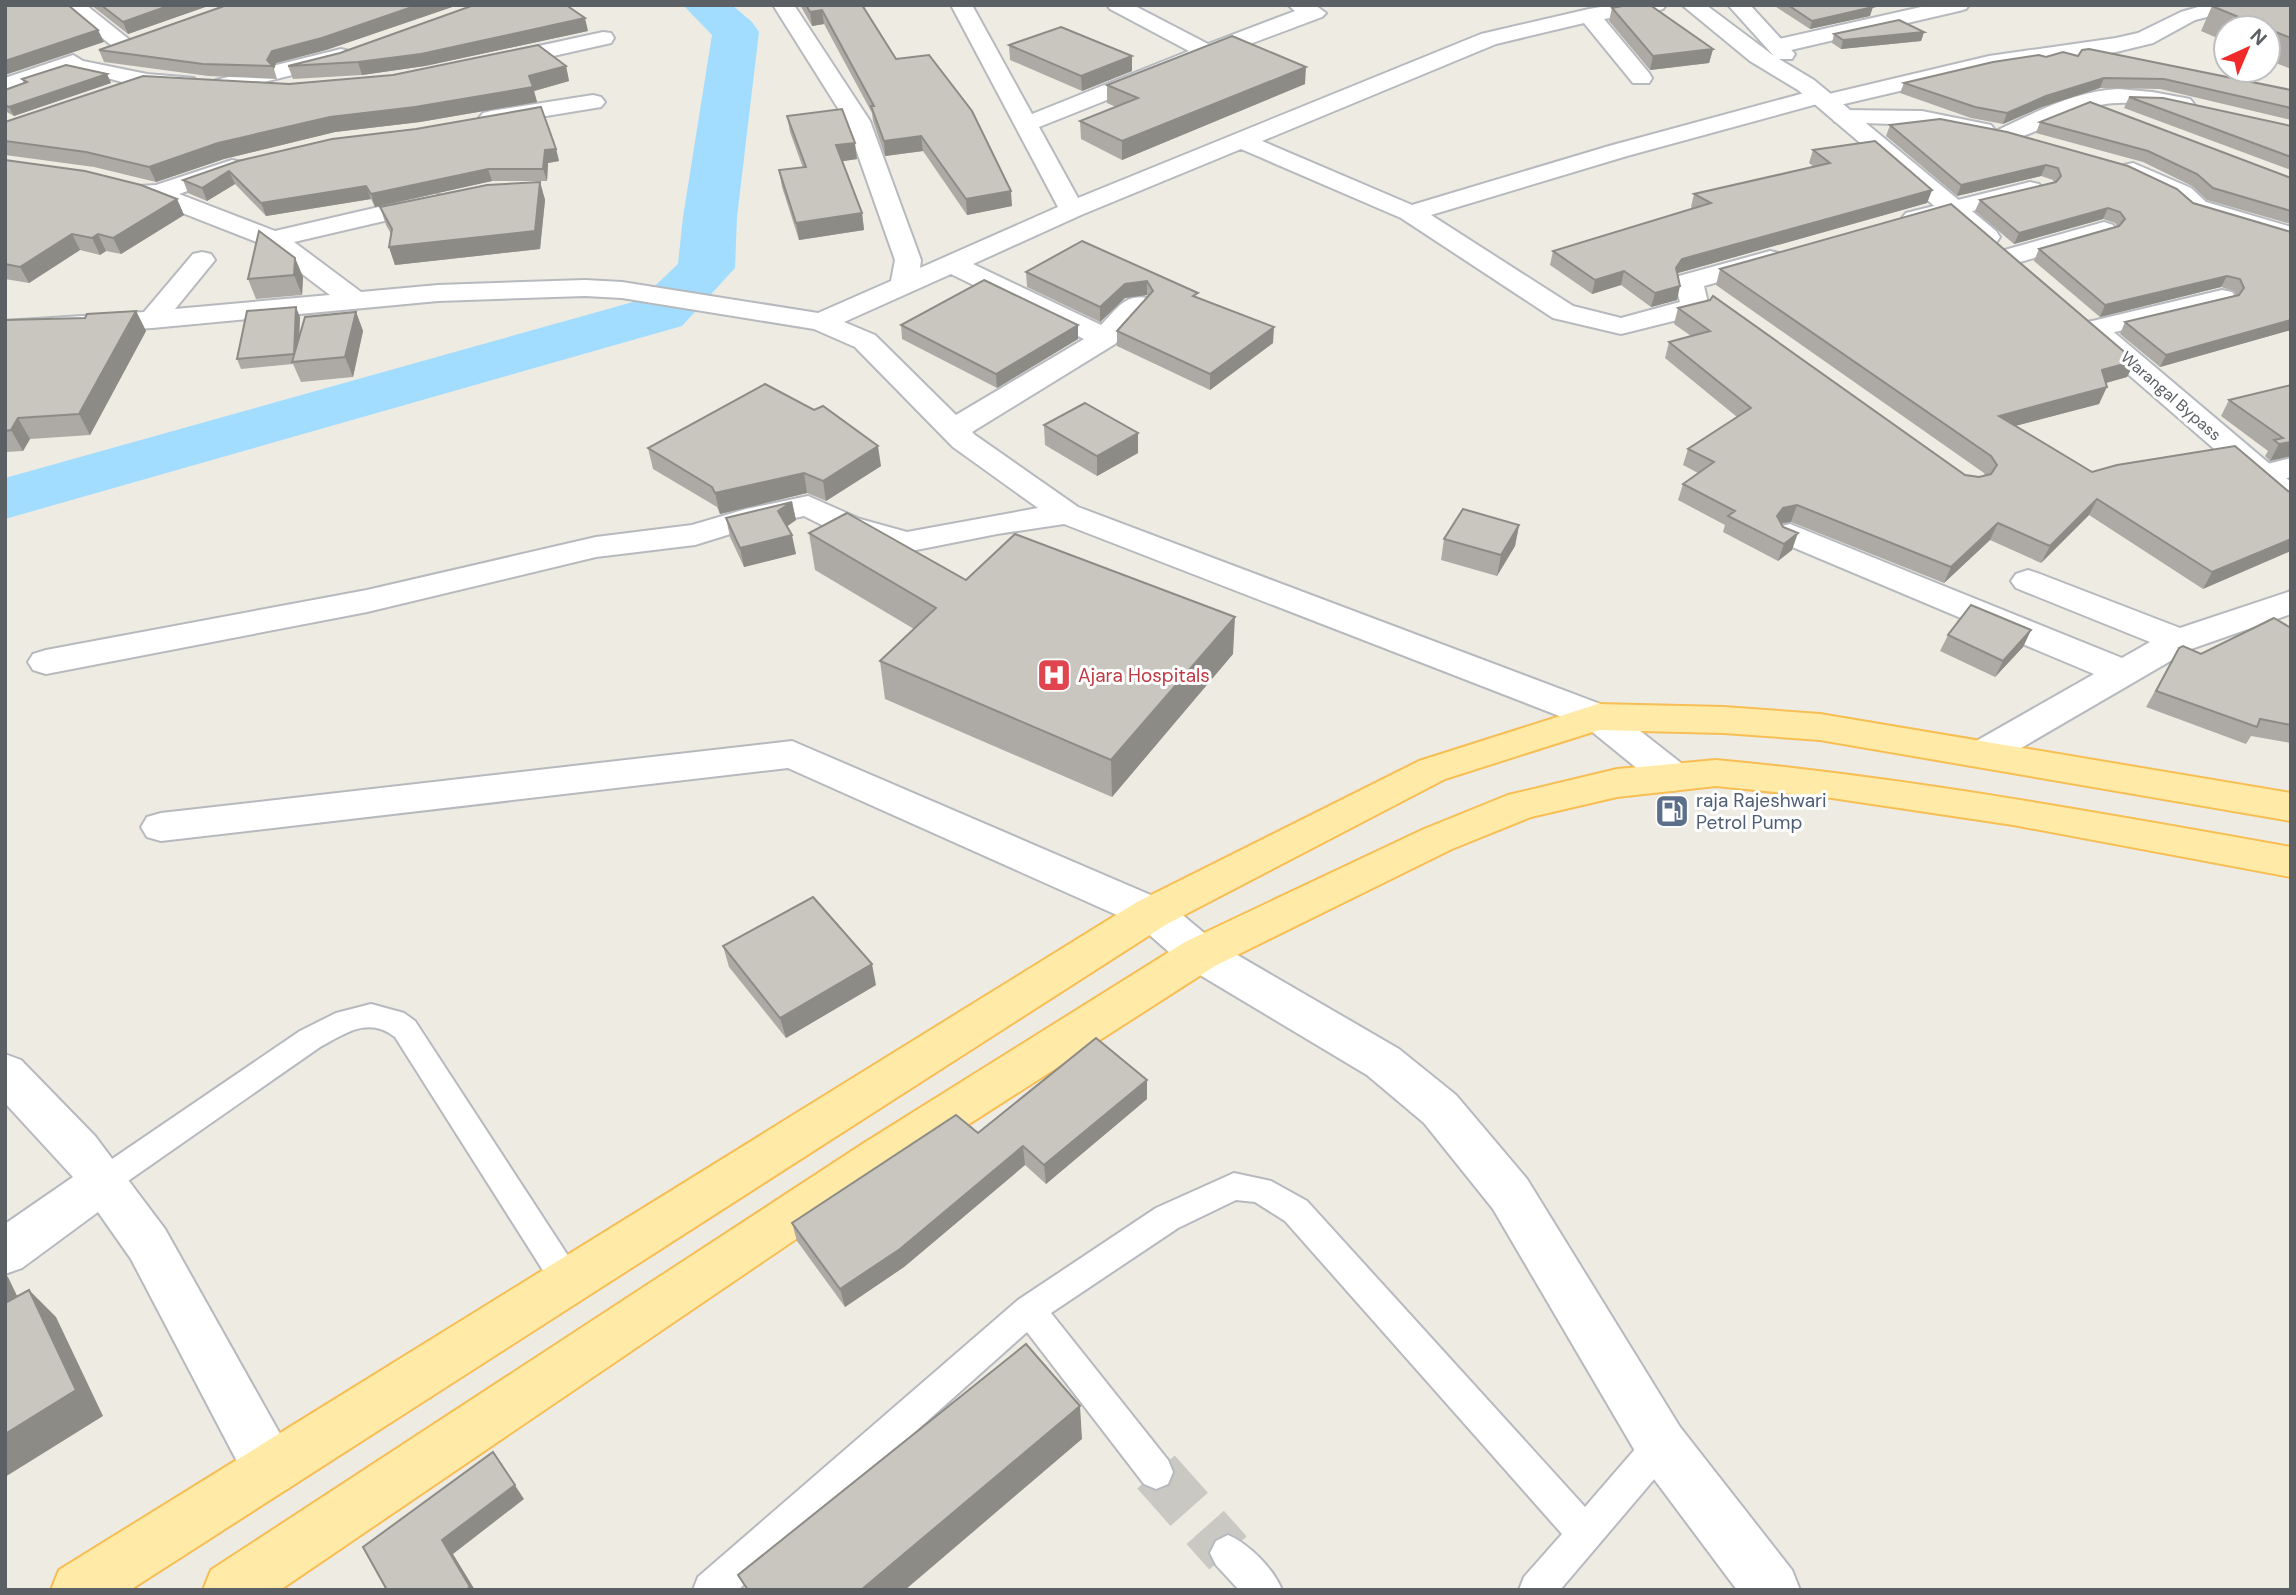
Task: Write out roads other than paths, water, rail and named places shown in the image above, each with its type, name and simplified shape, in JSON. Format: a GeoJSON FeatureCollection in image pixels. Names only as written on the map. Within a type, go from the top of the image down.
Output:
{"type":"FeatureCollection","features":[{"type":"Feature","properties":{"kind":"main road"},"geometry":{"type":"LineString","coordinates":[[79,1590],[1152,914],[1432,770],[1598,717],[1724,720],[1820,727],[1984,752],[2291,807]]}},
{"type":"Feature","properties":{"kind":"main road"},"geometry":{"type":"LineString","coordinates":[[232,1590],[880,1157],[1200,954],[1438,839],[1522,805],[1617,783],[1716,773],[1845,786],[2013,811],[2291,862]]}},
{"type":"Feature","properties":{"kind":"street"},"geometry":{"type":"LineString","coordinates":[[72,5],[125,45]]}},
{"type":"Feature","properties":{"kind":"street"},"geometry":{"type":"LineString","coordinates":[[783,5],[858,121],[908,260],[904,283]]}},
{"type":"Feature","properties":{"kind":"street"},"geometry":{"type":"LineString","coordinates":[[961,5],[1072,210]]}},
{"type":"Feature","properties":{"kind":"street"},"geometry":{"type":"LineString","coordinates":[[1117,5],[1207,52]]}},
{"type":"Feature","properties":{"kind":"street"},"geometry":{"type":"LineString","coordinates":[[821,322],[948,263],[1072,210],[1489,39],[1589,15],[1656,5]]}},
{"type":"Feature","properties":{"kind":"street"},"geometry":{"type":"LineString","coordinates":[[1692,5],[1758,56],[1824,100],[2031,275]]}},
{"type":"Feature","properties":{"kind":"street"},"geometry":{"type":"LineString","coordinates":[[1738,5],[1778,46],[1824,100],[2006,135],[2044,145]]}},
{"type":"Feature","properties":{"kind":"street"},"geometry":{"type":"LineString","coordinates":[[1778,46],[1959,5]]}},
{"type":"Feature","properties":{"kind":"street"},"geometry":{"type":"LineString","coordinates":[[1410,213],[1488,192],[1618,151],[1824,100],[1989,63],[2116,46],[2145,38],[2188,16],[2231,5]]}},
{"type":"Feature","properties":{"kind":"street"},"geometry":{"type":"LineString","coordinates":[[1027,124],[1317,8]]}},
{"type":"Feature","properties":{"kind":"street"},"geometry":{"type":"LineString","coordinates":[[1589,15],[1641,78]]}},
{"type":"Feature","properties":{"kind":"street"},"geometry":{"type":"LineString","coordinates":[[5,86],[150,36]]}},
{"type":"Feature","properties":{"kind":"street"},"geometry":{"type":"LineString","coordinates":[[477,66],[603,38]]}},
{"type":"Feature","properties":{"kind":"street"},"geometry":{"type":"LineString","coordinates":[[225,85],[361,49]]}},
{"type":"Feature","properties":{"kind":"street"},"geometry":{"type":"LineString","coordinates":[[68,64],[147,81],[307,88]]}},
{"type":"Feature","properties":{"kind":"street"},"geometry":{"type":"LineString","coordinates":[[108,94],[147,81]]}},
{"type":"Feature","properties":{"kind":"street"},"geometry":{"type":"LineString","coordinates":[[2006,135],[2051,114],[2101,98],[2159,99],[2198,107]]}},
{"type":"Feature","properties":{"kind":"street"},"geometry":{"type":"LineString","coordinates":[[467,123],[593,102]]}},
{"type":"Feature","properties":{"kind":"street"},"geometry":{"type":"LineString","coordinates":[[2084,103],[2123,118]]}},
{"type":"Feature","properties":{"kind":"street"},"geometry":{"type":"LineString","coordinates":[[1243,141],[1410,213],[1563,312],[1622,326],[1695,307],[1689,282]]}},
{"type":"Feature","properties":{"kind":"street"},"geometry":{"type":"LineString","coordinates":[[159,193],[260,160]]}},
{"type":"Feature","properties":{"kind":"street"},"geometry":{"type":"LineString","coordinates":[[2108,163],[2133,170],[2182,193],[2197,206],[2291,235]]}},
{"type":"Feature","properties":{"kind":"street"},"geometry":{"type":"LineString","coordinates":[[124,184],[159,193],[273,239],[353,299]]}},
{"type":"Feature","properties":{"kind":"street"},"geometry":{"type":"LineString","coordinates":[[1886,226],[1951,207],[2042,186]]}},
{"type":"Feature","properties":{"kind":"street"},"geometry":{"type":"LineString","coordinates":[[273,239],[458,198]]}},
{"type":"Feature","properties":{"kind":"street"},"geometry":{"type":"LineString","coordinates":[[2010,257],[2104,230]]}},
{"type":"Feature","properties":{"kind":"street"},"geometry":{"type":"LineString","coordinates":[[1689,282],[1794,252]]}},
{"type":"Feature","properties":{"kind":"street"},"geometry":{"type":"LineString","coordinates":[[152,320],[202,260]]}},
{"type":"Feature","properties":{"kind":"street"},"geometry":{"type":"LineString","coordinates":[[948,263],[1105,338]]}},
{"type":"Feature","properties":{"kind":"street"},"geometry":{"type":"LineString","coordinates":[[1689,282],[1721,305]]}},
{"type":"Feature","properties":{"kind":"street"},"geometry":{"type":"LineString","coordinates":[[5,329],[152,320],[353,299],[533,289],[622,290],[821,322],[865,341],[964,441],[1067,514],[1598,717],[1673,777]]}},
{"type":"Feature","properties":{"kind":"street","name":"Warangal Bypass"},"geometry":{"type":"LineString","coordinates":[[2222,298],[2083,320],[2277,471],[2291,499]]}},
{"type":"Feature","properties":{"kind":"street"},"geometry":{"type":"LineString","coordinates":[[953,430],[1105,338],[1137,304]]}},
{"type":"Feature","properties":{"kind":"street"},"geometry":{"type":"LineString","coordinates":[[46,662],[367,601],[596,547],[695,535],[746,519],[808,506],[849,526],[906,542],[996,524],[1067,514]]}},
{"type":"Feature","properties":{"kind":"street"},"geometry":{"type":"LineString","coordinates":[[1790,534],[2124,673]]}},
{"type":"Feature","properties":{"kind":"street"},"geometry":{"type":"LineString","coordinates":[[2028,580],[2179,641]]}},
{"type":"Feature","properties":{"kind":"street"},"geometry":{"type":"LineString","coordinates":[[1984,752],[2179,641],[2291,602]]}},
{"type":"Feature","properties":{"kind":"street"},"geometry":{"type":"LineString","coordinates":[[162,827],[792,754],[1152,914],[1200,954],[1383,1062],[1440,1109],[1510,1194],[1661,1445],[1772,1590]]}},
{"type":"Feature","properties":{"kind":"street"},"geometry":{"type":"LineString","coordinates":[[5,1073],[79,1150],[148,1244],[270,1469]]}},
{"type":"Feature","properties":{"kind":"street"},"geometry":{"type":"LineString","coordinates":[[5,1252],[104,1181]]}},
{"type":"Feature","properties":{"kind":"lane"},"geometry":{"type":"LineString","coordinates":[[104,1181],[310,1039],[341,1021],[376,1015],[394,1018],[405,1030],[567,1281]]}},
{"type":"Feature","properties":{"kind":"lane"},"geometry":{"type":"LineString","coordinates":[[711,1590],[1029,1310],[1167,1218],[1234,1186],[1260,1190],[1296,1211],[1586,1533]]}},
{"type":"Feature","properties":{"kind":"lane"},"geometry":{"type":"LineString","coordinates":[[1029,1310],[1156,1472]]}},
{"type":"Feature","properties":{"kind":"lane"},"geometry":{"type":"LineString","coordinates":[[1537,1590],[1661,1445]]}},
{"type":"Feature","properties":{"kind":"lane"},"geometry":{"type":"LineString","coordinates":[[1228,1553],[1264,1590]]}},
{"type":"Feature","properties":{"kind":"waterway"},"geometry":{"type":"LineString","coordinates":[[5,499],[661,313],[706,268],[710,217],[736,32],[705,5]]}},
{"type":"Feature","properties":{"kind":"tunnel"},"geometry":{"type":"LineString","coordinates":[[1156,1472],[1228,1553]]}},
{"type":"Feature","properties":{"kind":"place","name":"Ajara Hospitals"},"geometry":{"type":"Point","coordinates":[1054,675]}},
{"type":"Feature","properties":{"kind":"place","name":"raja Rajeshwari Petrol Pump"},"geometry":{"type":"Point","coordinates":[1672,811]}}]}
